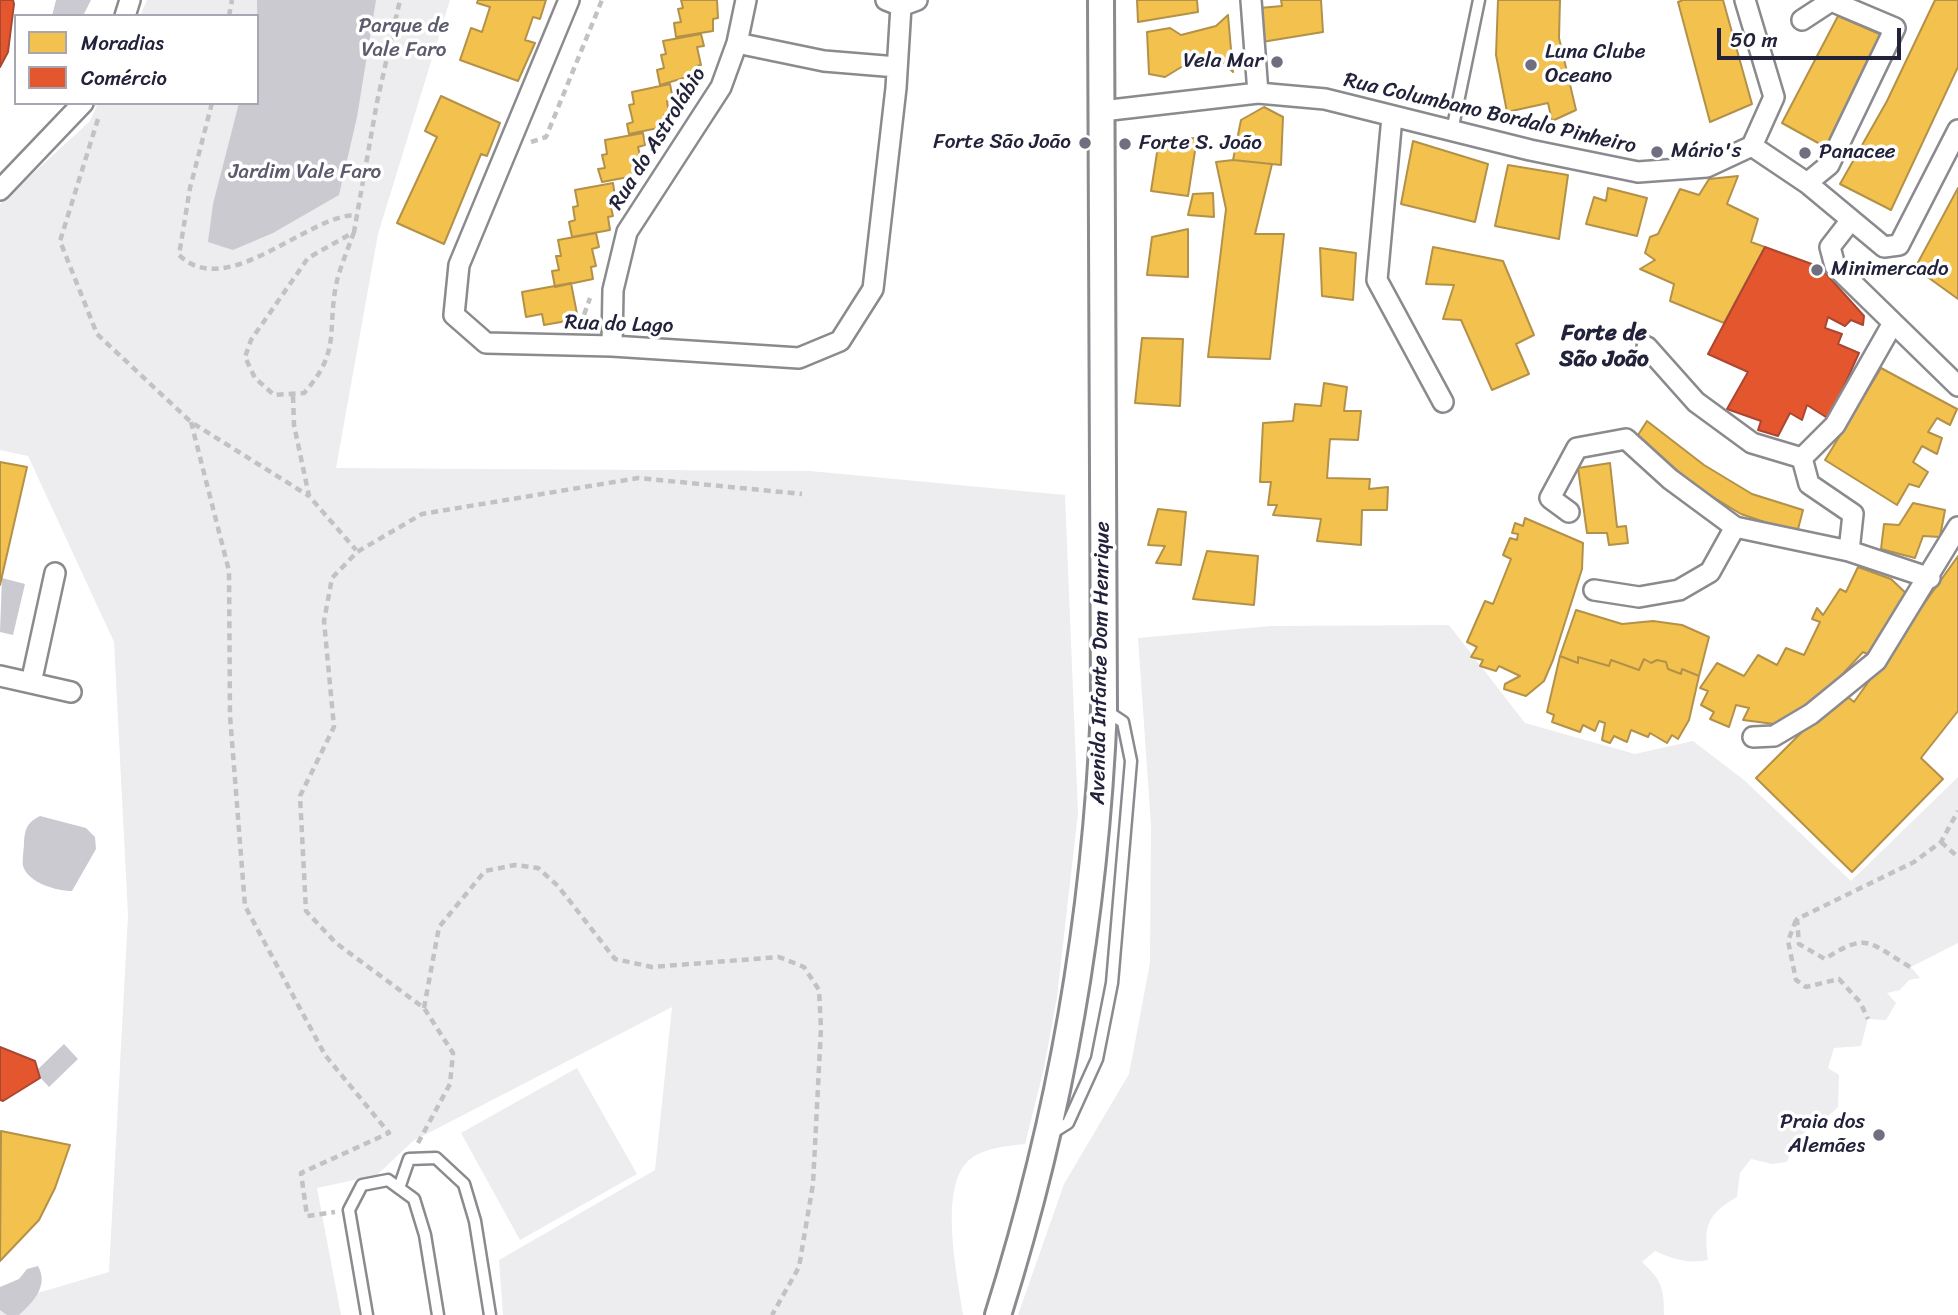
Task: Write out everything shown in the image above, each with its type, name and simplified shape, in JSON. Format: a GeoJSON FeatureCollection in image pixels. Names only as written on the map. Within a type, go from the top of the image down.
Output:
{"type":"FeatureCollection","features":[{"type":"Feature","properties":{"kind":"street","name":"Rua do Lago"},"geometry":{"type":"LineString","coordinates":[[569,0],[459,265],[454,315],[486,343],[612,346],[799,358],[840,341],[873,289],[897,67],[901,2]]}},
{"type":"Feature","properties":{"kind":"street","name":"Rua do Astrolábio"},"geometry":{"type":"LineString","coordinates":[[612,346],[613,290],[627,232],[721,87],[737,43],[746,0]]}},
{"type":"Feature","properties":{"kind":"street","name":"Avenida Infante Dom Henrique"},"geometry":{"type":"LineString","coordinates":[[998,1315],[1049,1135],[1065,1064],[1090,901],[1104,709],[1101,0]]}},
{"type":"Feature","properties":{"kind":"street"},"geometry":{"type":"LineString","coordinates":[[1251,0],[1258,93]]}},
{"type":"Feature","properties":{"kind":"street"},"geometry":{"type":"LineString","coordinates":[[1745,0],[1774,97],[1752,146],[1807,183],[1884,247],[1899,245],[1958,130]]}},
{"type":"Feature","properties":{"kind":"street"},"geometry":{"type":"LineString","coordinates":[[1802,20],[1831,1],[1895,28],[1829,165],[1807,183]]}},
{"type":"Feature","properties":{"kind":"street"},"geometry":{"type":"LineString","coordinates":[[737,43],[824,61],[897,67]]}},
{"type":"Feature","properties":{"kind":"street","name":"Rua Columbano Bordalo Pinheiro"},"geometry":{"type":"LineString","coordinates":[[1102,111],[1258,93],[1325,99],[1451,131],[1638,172],[1707,167],[1752,146]]}},
{"type":"Feature","properties":{"kind":"street"},"geometry":{"type":"LineString","coordinates":[[0,190],[81,105]]}},
{"type":"Feature","properties":{"kind":"street"},"geometry":{"type":"LineString","coordinates":[[1392,117],[1377,280],[1443,402]]}},
{"type":"Feature","properties":{"kind":"street"},"geometry":{"type":"LineString","coordinates":[[1851,220],[1830,247],[1835,266],[1958,386]]}},
{"type":"Feature","properties":{"kind":"street"},"geometry":{"type":"LineString","coordinates":[[1802,458],[1835,425],[1893,323]]}},
{"type":"Feature","properties":{"kind":"street"},"geometry":{"type":"LineString","coordinates":[[1647,347],[1696,402],[1752,443],[1802,458]]}},
{"type":"Feature","properties":{"kind":"street"},"geometry":{"type":"LineString","coordinates":[[1569,512],[1550,498],[1577,448],[1626,439],[1670,479],[1735,527],[1849,551],[1930,578]]}},
{"type":"Feature","properties":{"kind":"street"},"geometry":{"type":"LineString","coordinates":[[1802,458],[1809,484],[1853,514],[1849,551]]}},
{"type":"Feature","properties":{"kind":"street"},"geometry":{"type":"LineString","coordinates":[[1594,590],[1639,597],[1679,590],[1710,572],[1735,527]]}},
{"type":"Feature","properties":{"kind":"street"},"geometry":{"type":"LineString","coordinates":[[1753,737],[1774,736],[1811,714],[1876,661],[1930,578],[1958,527]]}},
{"type":"Feature","properties":{"kind":"street"},"geometry":{"type":"LineString","coordinates":[[31,682],[55,573]]}},
{"type":"Feature","properties":{"kind":"street"},"geometry":{"type":"LineString","coordinates":[[0,676],[71,692]]}},
{"type":"Feature","properties":{"kind":"lane"},"geometry":{"type":"LineString","coordinates":[[1451,131],[1479,0]]}},
{"type":"Feature","properties":{"kind":"lane"},"geometry":{"type":"LineString","coordinates":[[1049,1135],[1068,1123],[1097,1059],[1112,983],[1131,761],[1123,722],[1104,709]]}},
{"type":"Feature","properties":{"kind":"lane"},"geometry":{"type":"LineString","coordinates":[[398,1188],[409,1159],[436,1158],[464,1184],[475,1221],[490,1315]]}},
{"type":"Feature","properties":{"kind":"lane"},"geometry":{"type":"LineString","coordinates":[[367,1315],[349,1210],[362,1185],[388,1180],[414,1199],[425,1235],[438,1315]]}},
{"type":"Feature","properties":{"kind":"path"},"geometry":{"type":"LineString","coordinates":[[354,232],[308,258],[248,349],[245,357],[255,378],[274,395],[293,396],[304,393],[325,365],[332,346],[337,283],[354,232],[400,0]]}},
{"type":"Feature","properties":{"kind":"path"},"geometry":{"type":"LineString","coordinates":[[212,105],[182,229],[179,255],[190,265],[209,268],[250,261],[281,248],[342,215],[357,215]]}},
{"type":"Feature","properties":{"kind":"path"},"geometry":{"type":"LineString","coordinates":[[98,117],[60,241],[97,334],[191,422],[309,496],[356,550]]}},
{"type":"Feature","properties":{"kind":"path"},"geometry":{"type":"LineString","coordinates":[[293,396],[294,425],[309,496]]}},
{"type":"Feature","properties":{"kind":"path"},"geometry":{"type":"LineString","coordinates":[[191,422],[229,571],[230,716],[245,906],[325,1055],[389,1133],[301,1172],[307,1216],[349,1210]]}},
{"type":"Feature","properties":{"kind":"path"},"geometry":{"type":"LineString","coordinates":[[409,1159],[450,1084],[453,1053],[424,1008],[336,943],[306,911],[300,796],[334,727],[324,621],[332,578],[357,552],[422,514],[638,478],[802,494]]}},
{"type":"Feature","properties":{"kind":"path"},"geometry":{"type":"LineString","coordinates":[[1868,1019],[1860,1002],[1839,979],[1806,987],[1796,980],[1788,941],[1797,919],[1914,862],[1941,842],[1958,811]]}},
{"type":"Feature","properties":{"kind":"path"},"geometry":{"type":"LineString","coordinates":[[1941,842],[1958,857]]}},
{"type":"Feature","properties":{"kind":"path"},"geometry":{"type":"LineString","coordinates":[[424,1008],[439,927],[485,871],[515,864],[538,868],[558,886],[615,959],[652,967],[779,957],[804,967],[819,990],[821,1028],[813,1184],[799,1267],[772,1315]]}},
{"type":"Feature","properties":{"kind":"path"},"geometry":{"type":"LineString","coordinates":[[1797,919],[1799,944],[1825,959],[1850,943],[1866,941],[1910,967]]}},
{"type":"Feature","properties":{"kind":"green space"},"geometry":{"type":"Polygon","coordinates":[[[147,0],[450,0],[378,234],[336,468],[810,471],[1065,495],[1078,813],[1057,997],[1044,1068],[1025,1144],[980,1153],[968,1161],[959,1174],[954,1192],[952,1235],[963,1315],[503,1315],[499,1260],[655,1170],[672,1007],[413,1141],[377,1175],[317,1188],[341,1315],[0,1315],[0,1304],[109,1272],[128,915],[114,642],[28,456],[0,450],[0,204],[90,121],[97,105],[259,105],[259,14],[141,14],[147,0]]]}},
{"type":"Feature","properties":{"kind":"green space"},"geometry":{"type":"Polygon","coordinates":[[[1449,625],[1525,723],[1635,754],[1693,741],[1744,780],[1851,881],[1958,777],[1958,943],[1911,967],[1920,978],[1909,980],[1900,990],[1887,993],[1896,1003],[1886,1020],[1868,1019],[1861,1046],[1834,1048],[1828,1068],[1839,1075],[1838,1107],[1796,1141],[1787,1162],[1772,1164],[1751,1159],[1740,1173],[1737,1197],[1719,1210],[1709,1223],[1706,1238],[1708,1260],[1681,1260],[1655,1251],[1642,1262],[1660,1285],[1664,1315],[1018,1315],[1064,1184],[1129,1074],[1150,963],[1151,825],[1138,638],[1271,626],[1449,625]]]}},
{"type":"Feature","properties":{"kind":"green space"},"geometry":{"type":"Polygon","coordinates":[[[577,1068],[637,1174],[520,1240],[461,1133],[577,1068]]]}},
{"type":"Feature","properties":{"kind":"shaded area"},"geometry":{"type":"Polygon","coordinates":[[[56,0],[91,0],[84,14],[52,14],[56,0]]]}},
{"type":"Feature","properties":{"kind":"shaded area"},"geometry":{"type":"Polygon","coordinates":[[[257,0],[376,0],[357,117],[339,195],[273,233],[233,250],[208,242],[213,204],[238,105],[259,105],[257,0]]]}},
{"type":"Feature","properties":{"kind":"shaded area"},"geometry":{"type":"Polygon","coordinates":[[[2,578],[25,584],[13,635],[0,632],[2,578]]]}},
{"type":"Feature","properties":{"kind":"shaded area"},"geometry":{"type":"Polygon","coordinates":[[[40,816],[86,828],[95,837],[96,849],[72,891],[51,888],[37,881],[23,866],[26,830],[32,821],[40,816]]]}},
{"type":"Feature","properties":{"kind":"shaded area"},"geometry":{"type":"Polygon","coordinates":[[[64,1044],[78,1059],[49,1087],[35,1072],[64,1044]]]}},
{"type":"Feature","properties":{"kind":"shaded area"},"geometry":{"type":"Polygon","coordinates":[[[38,1266],[41,1287],[29,1305],[19,1315],[7,1315],[0,1310],[0,1287],[19,1279],[27,1269],[38,1266]]]}},
{"type":"Feature","properties":{"kind":"building: Moradias"},"geometry":{"type":"Polygon","coordinates":[[[478,0],[546,0],[540,19],[533,17],[525,40],[535,43],[518,81],[460,60],[471,28],[482,32],[490,7],[477,3],[478,0]]]}},
{"type":"Feature","properties":{"kind":"building: Moradias"},"geometry":{"type":"Polygon","coordinates":[[[681,0],[717,0],[718,18],[713,19],[713,31],[676,37],[674,23],[681,22],[678,9],[683,8],[681,0]]]}},
{"type":"Feature","properties":{"kind":"building: Moradias"},"geometry":{"type":"Polygon","coordinates":[[[1137,0],[1197,0],[1198,12],[1138,22],[1137,0]]]}},
{"type":"Feature","properties":{"kind":"building: Moradias"},"geometry":{"type":"Polygon","coordinates":[[[1281,0],[1321,0],[1323,32],[1262,42],[1259,8],[1282,6],[1281,0]]]}},
{"type":"Feature","properties":{"kind":"building: Moradias","name":"Luna Clube Oceano"},"geometry":{"type":"Polygon","coordinates":[[[1498,0],[1560,0],[1559,38],[1576,110],[1552,121],[1548,103],[1507,112],[1496,55],[1498,0]]]}},
{"type":"Feature","properties":{"kind":"building: Moradias"},"geometry":{"type":"Polygon","coordinates":[[[1723,0],[1752,104],[1710,122],[1678,2],[1723,0]]]}},
{"type":"Feature","properties":{"kind":"building: Moradias"},"geometry":{"type":"Polygon","coordinates":[[[1935,0],[1958,0],[1958,67],[1891,210],[1840,184],[1887,101],[1935,0]]]}},
{"type":"Feature","properties":{"kind":"building: Moradias"},"geometry":{"type":"Polygon","coordinates":[[[1228,15],[1233,72],[1223,62],[1188,63],[1165,77],[1149,74],[1147,32],[1170,28],[1181,35],[1216,26],[1228,15]]]}},
{"type":"Feature","properties":{"kind":"building: Moradias"},"geometry":{"type":"Polygon","coordinates":[[[1838,16],[1884,36],[1829,149],[1782,123],[1838,16]]]}},
{"type":"Feature","properties":{"kind":"building: Moradias"},"geometry":{"type":"Polygon","coordinates":[[[701,34],[704,46],[697,47],[701,65],[696,66],[694,75],[660,85],[657,70],[664,68],[661,55],[666,54],[663,41],[701,34]]]}},
{"type":"Feature","properties":{"kind":"building: Moradias"},"geometry":{"type":"Polygon","coordinates":[[[670,84],[673,100],[667,101],[669,114],[664,115],[663,127],[629,134],[627,124],[633,122],[629,105],[634,104],[632,92],[670,84]]]}},
{"type":"Feature","properties":{"kind":"building: Moradias"},"geometry":{"type":"Polygon","coordinates":[[[441,96],[500,123],[487,156],[481,154],[444,244],[397,223],[437,137],[425,131],[441,96]]]}},
{"type":"Feature","properties":{"kind":"building: Moradias"},"geometry":{"type":"Polygon","coordinates":[[[1264,107],[1283,117],[1281,165],[1233,160],[1241,120],[1264,107]]]}},
{"type":"Feature","properties":{"kind":"building: Moradias"},"geometry":{"type":"Polygon","coordinates":[[[643,133],[645,145],[638,147],[642,164],[637,165],[634,176],[602,182],[598,169],[605,168],[602,155],[607,154],[605,140],[643,133]]]}},
{"type":"Feature","properties":{"kind":"building: Moradias"},"geometry":{"type":"Polygon","coordinates":[[[1197,138],[1188,196],[1151,191],[1159,140],[1197,138]]]}},
{"type":"Feature","properties":{"kind":"building: Moradias"},"geometry":{"type":"Polygon","coordinates":[[[1413,141],[1488,164],[1475,222],[1401,204],[1413,141]]]}},
{"type":"Feature","properties":{"kind":"building: Moradias"},"geometry":{"type":"Polygon","coordinates":[[[1233,160],[1272,164],[1255,234],[1284,234],[1270,359],[1208,357],[1226,209],[1216,162],[1233,160]]]}},
{"type":"Feature","properties":{"kind":"building: Moradias"},"geometry":{"type":"Polygon","coordinates":[[[1508,165],[1568,175],[1559,239],[1495,226],[1508,165]]]}},
{"type":"Feature","properties":{"kind":"building: Moradias"},"geometry":{"type":"Polygon","coordinates":[[[1738,176],[1727,204],[1758,219],[1751,242],[1765,247],[1724,323],[1670,301],[1674,284],[1640,269],[1655,260],[1645,253],[1650,237],[1658,234],[1680,189],[1699,195],[1709,179],[1738,176]]]}},
{"type":"Feature","properties":{"kind":"building: Moradias"},"geometry":{"type":"Polygon","coordinates":[[[613,183],[615,197],[609,199],[613,216],[608,217],[610,230],[572,237],[569,222],[575,220],[573,207],[578,206],[575,190],[613,183]]]}},
{"type":"Feature","properties":{"kind":"building: Moradias"},"geometry":{"type":"Polygon","coordinates":[[[1608,188],[1647,198],[1637,236],[1586,224],[1594,197],[1606,201],[1608,188]]]}},
{"type":"Feature","properties":{"kind":"building: Moradias"},"geometry":{"type":"Polygon","coordinates":[[[1958,188],[1958,299],[1915,268],[1958,188]]]}},
{"type":"Feature","properties":{"kind":"building: Moradias"},"geometry":{"type":"Polygon","coordinates":[[[1213,193],[1214,217],[1188,215],[1193,194],[1213,193]]]}},
{"type":"Feature","properties":{"kind":"building: Moradias"},"geometry":{"type":"Polygon","coordinates":[[[1188,229],[1188,277],[1147,275],[1152,237],[1188,229]]]}},
{"type":"Feature","properties":{"kind":"building: Moradias"},"geometry":{"type":"Polygon","coordinates":[[[596,233],[599,247],[592,249],[596,266],[591,267],[593,279],[555,287],[552,271],[559,270],[556,256],[561,256],[558,240],[596,233]]]}},
{"type":"Feature","properties":{"kind":"building: Moradias"},"geometry":{"type":"Polygon","coordinates":[[[1433,247],[1503,261],[1534,335],[1516,344],[1529,374],[1492,390],[1461,320],[1443,319],[1454,285],[1426,284],[1433,247]]]}},
{"type":"Feature","properties":{"kind":"building: Moradias"},"geometry":{"type":"Polygon","coordinates":[[[1320,248],[1356,253],[1353,300],[1322,296],[1320,248]]]}},
{"type":"Feature","properties":{"kind":"building: Moradias"},"geometry":{"type":"Polygon","coordinates":[[[571,283],[578,319],[544,325],[542,314],[526,317],[522,292],[571,283]]]}},
{"type":"Feature","properties":{"kind":"building: Moradias"},"geometry":{"type":"Polygon","coordinates":[[[1142,338],[1183,339],[1180,406],[1135,403],[1142,338]]]}},
{"type":"Feature","properties":{"kind":"building: Moradias"},"geometry":{"type":"Polygon","coordinates":[[[1881,368],[1957,409],[1950,425],[1937,418],[1928,432],[1942,438],[1937,454],[1922,446],[1913,462],[1928,472],[1919,487],[1909,484],[1897,505],[1825,460],[1881,368]]]}},
{"type":"Feature","properties":{"kind":"building: Moradias"},"geometry":{"type":"Polygon","coordinates":[[[1324,383],[1347,387],[1344,411],[1361,411],[1358,440],[1330,439],[1327,478],[1370,479],[1369,489],[1388,487],[1387,510],[1362,510],[1361,545],[1317,541],[1321,519],[1273,515],[1277,505],[1268,505],[1271,482],[1260,482],[1263,423],[1293,421],[1295,404],[1321,406],[1324,383]]]}},
{"type":"Feature","properties":{"kind":"building: Moradias"},"geometry":{"type":"Polygon","coordinates":[[[1647,421],[1704,465],[1752,494],[1803,510],[1797,533],[1741,514],[1693,485],[1638,435],[1647,421]]]}},
{"type":"Feature","properties":{"kind":"building: Moradias"},"geometry":{"type":"Polygon","coordinates":[[[0,462],[27,467],[0,585],[0,462]]]}},
{"type":"Feature","properties":{"kind":"building: Moradias"},"geometry":{"type":"Polygon","coordinates":[[[1610,463],[1617,527],[1626,526],[1628,543],[1609,545],[1607,533],[1587,533],[1578,468],[1610,463]]]}},
{"type":"Feature","properties":{"kind":"building: Moradias"},"geometry":{"type":"Polygon","coordinates":[[[1913,503],[1945,510],[1940,537],[1923,536],[1915,558],[1881,549],[1884,524],[1899,525],[1913,503]]]}},
{"type":"Feature","properties":{"kind":"building: Moradias"},"geometry":{"type":"Polygon","coordinates":[[[1158,509],[1186,512],[1181,565],[1156,563],[1165,546],[1148,545],[1158,509]]]}},
{"type":"Feature","properties":{"kind":"building: Moradias"},"geometry":{"type":"Polygon","coordinates":[[[1525,518],[1583,543],[1582,569],[1553,660],[1544,681],[1526,696],[1504,689],[1505,684],[1520,676],[1499,666],[1496,671],[1480,666],[1483,660],[1471,657],[1477,647],[1467,642],[1485,601],[1493,604],[1511,559],[1503,555],[1510,538],[1517,540],[1518,534],[1512,533],[1515,523],[1523,526],[1525,518]]]}},
{"type":"Feature","properties":{"kind":"building: Moradias"},"geometry":{"type":"Polygon","coordinates":[[[1207,551],[1258,556],[1254,605],[1193,599],[1207,551]]]}},
{"type":"Feature","properties":{"kind":"building: Moradias"},"geometry":{"type":"Polygon","coordinates":[[[1958,556],[1958,711],[1921,758],[1943,779],[1852,872],[1756,778],[1842,692],[1854,702],[1958,556]]]}},
{"type":"Feature","properties":{"kind":"building: Moradias"},"geometry":{"type":"Polygon","coordinates":[[[1858,567],[1891,579],[1910,597],[1870,655],[1863,652],[1802,718],[1774,724],[1743,720],[1749,708],[1736,705],[1729,727],[1710,719],[1714,712],[1701,705],[1708,691],[1700,688],[1717,663],[1744,676],[1758,655],[1777,665],[1786,648],[1804,655],[1820,622],[1812,619],[1817,608],[1823,615],[1840,589],[1846,592],[1858,567]]]}},
{"type":"Feature","properties":{"kind":"building: Moradias"},"geometry":{"type":"Polygon","coordinates":[[[1576,610],[1622,624],[1653,621],[1682,625],[1709,637],[1699,676],[1682,669],[1681,674],[1668,669],[1666,662],[1657,660],[1651,663],[1644,659],[1639,670],[1611,660],[1609,666],[1578,657],[1578,663],[1560,656],[1576,610]]]}},
{"type":"Feature","properties":{"kind":"building: Moradias"},"geometry":{"type":"Polygon","coordinates":[[[1560,656],[1578,663],[1578,657],[1609,666],[1611,660],[1639,670],[1644,659],[1651,663],[1657,660],[1666,662],[1668,669],[1681,674],[1682,669],[1699,676],[1689,720],[1678,739],[1672,735],[1667,743],[1650,733],[1648,737],[1631,730],[1627,742],[1614,736],[1610,743],[1602,740],[1605,723],[1599,721],[1595,731],[1583,725],[1580,732],[1552,722],[1554,715],[1547,712],[1560,656]]]}},
{"type":"Feature","properties":{"kind":"building: Moradias"},"geometry":{"type":"Polygon","coordinates":[[[1,1131],[70,1145],[55,1188],[39,1220],[0,1261],[1,1131]]]}},
{"type":"Feature","properties":{"kind":"building: Comércio"},"geometry":{"type":"Polygon","coordinates":[[[0,0],[13,0],[14,4],[8,52],[0,67],[0,0]]]}},
{"type":"Feature","properties":{"kind":"building: Comércio"},"geometry":{"type":"Polygon","coordinates":[[[1765,247],[1820,267],[1864,316],[1863,325],[1851,320],[1845,326],[1828,317],[1825,328],[1842,334],[1838,344],[1859,353],[1829,419],[1807,405],[1802,420],[1790,413],[1778,436],[1758,430],[1761,421],[1727,409],[1748,372],[1708,354],[1765,247]]]}},
{"type":"Feature","properties":{"kind":"building: Comércio"},"geometry":{"type":"Polygon","coordinates":[[[0,1047],[35,1061],[40,1078],[3,1101],[0,1100],[0,1047]]]}},
{"type":"Feature","properties":{"kind":"place","name":"Vela Mar"},"geometry":{"type":"Point","coordinates":[1277,62]}},
{"type":"Feature","properties":{"kind":"place","name":"Luna Clube Oceano"},"geometry":{"type":"Point","coordinates":[1531,65]}},
{"type":"Feature","properties":{"kind":"place","name":"Forte São João"},"geometry":{"type":"Point","coordinates":[1085,143]}},
{"type":"Feature","properties":{"kind":"place","name":"Forte S. João"},"geometry":{"type":"Point","coordinates":[1125,144]}},
{"type":"Feature","properties":{"kind":"place","name":"Mário's"},"geometry":{"type":"Point","coordinates":[1657,152]}},
{"type":"Feature","properties":{"kind":"place","name":"Panacee"},"geometry":{"type":"Point","coordinates":[1805,153]}},
{"type":"Feature","properties":{"kind":"place","name":"Minimercado"},"geometry":{"type":"Point","coordinates":[1817,270]}},
{"type":"Feature","properties":{"kind":"place","name":"Praia dos Alemães"},"geometry":{"type":"Point","coordinates":[1879,1135]}},
{"type":"Feature","properties":{"kind":"district","name":"Forte de São João"},"geometry":{"type":"Point","coordinates":[1604,347]}},
{"type":"Feature","properties":{"kind":"park label","name":"Parque de Vale Faro"},"geometry":{"type":"Point","coordinates":[404,39]}},
{"type":"Feature","properties":{"kind":"park label","name":"Jardim Vale Faro"},"geometry":{"type":"Point","coordinates":[305,173]}}]}
